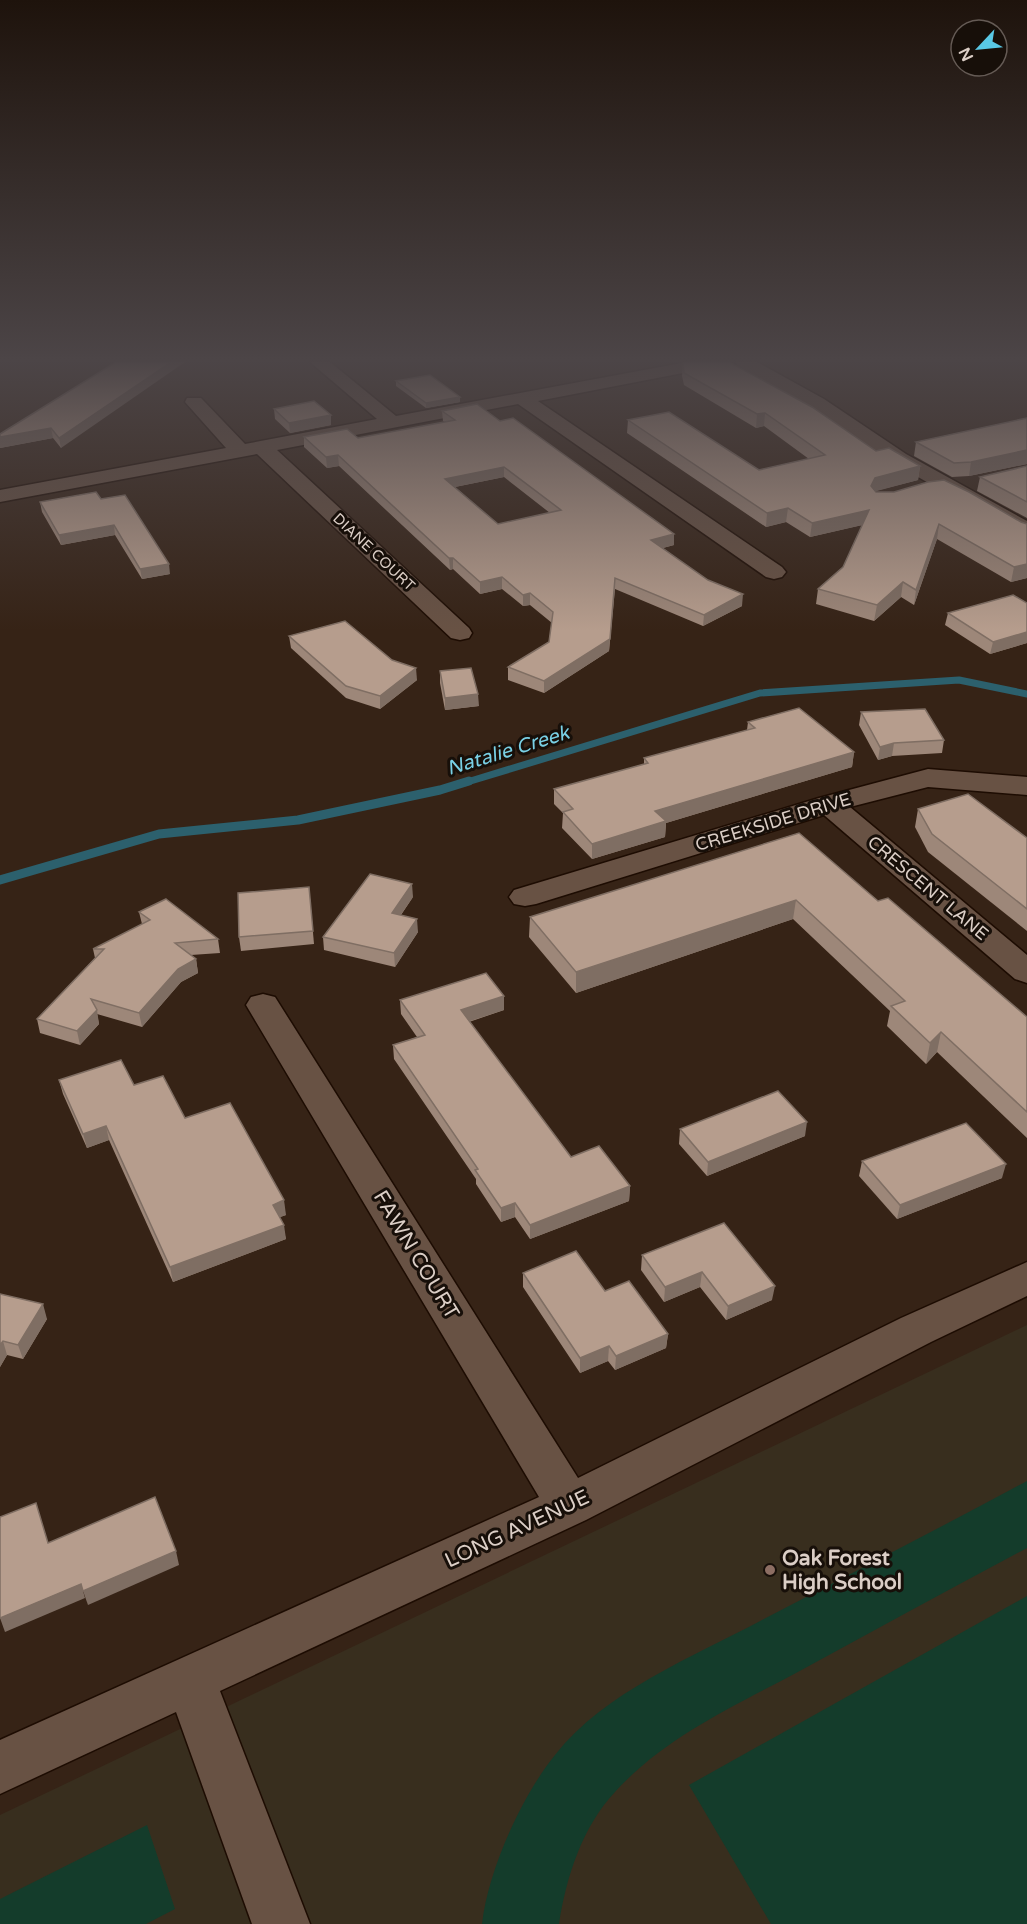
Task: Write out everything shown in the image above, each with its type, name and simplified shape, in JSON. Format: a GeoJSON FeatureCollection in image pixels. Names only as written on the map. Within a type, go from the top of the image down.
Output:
{"type":"FeatureCollection","features":[{"type":"Feature","properties":{"kind":"street"},"geometry":{"type":"LineString","coordinates":[[0,496],[236,452]]}},
{"type":"Feature","properties":{"kind":"street","name":"DIANE COURT"},"geometry":{"type":"LineString","coordinates":[[267,452],[460,633]]}},
{"type":"Feature","properties":{"kind":"street"},"geometry":{"type":"LineString","coordinates":[[599,452],[774,573]]}},
{"type":"Feature","properties":{"kind":"street"},"geometry":{"type":"LineString","coordinates":[[890,452],[1027,530]]}},
{"type":"Feature","properties":{"kind":"street"},"geometry":{"type":"LineString","coordinates":[[914,490],[981,482]]}},
{"type":"Feature","properties":{"kind":"street","name":"CREEKSIDE DRIVE"},"geometry":{"type":"LineString","coordinates":[[525,897],[829,804],[928,778],[1027,786]]}},
{"type":"Feature","properties":{"kind":"street","name":"CRESCENT LANE"},"geometry":{"type":"LineString","coordinates":[[829,804],[1027,972]]}},
{"type":"Feature","properties":{"kind":"street","name":"FAWN COURT"},"geometry":{"type":"LineString","coordinates":[[263,1005],[569,1506]]}},
{"type":"Feature","properties":{"kind":"street","name":"LONG AVENUE"},"geometry":{"type":"LineString","coordinates":[[0,1767],[569,1506],[916,1330],[1027,1278]]}},
{"type":"Feature","properties":{"kind":"street"},"geometry":{"type":"LineString","coordinates":[[190,1679],[281,1924]]}},
{"type":"Feature","properties":{"kind":"shaded area","name":"Oak Forest High School"},"geometry":{"type":"Polygon","coordinates":[[[1027,1325],[1027,1924],[0,1924],[0,1815],[1027,1325]]]}},
{"type":"Feature","properties":{"kind":"green space"},"geometry":{"type":"Polygon","coordinates":[[[1027,1481],[1027,1548],[724,1711],[655,1755],[615,1792],[593,1821],[571,1871],[559,1924],[482,1924],[485,1903],[499,1858],[530,1792],[555,1755],[598,1713],[624,1694],[679,1662],[1027,1481]]]}},
{"type":"Feature","properties":{"kind":"green space"},"geometry":{"type":"Polygon","coordinates":[[[1027,1596],[1027,1924],[771,1924],[689,1785],[1027,1596]]]}},
{"type":"Feature","properties":{"kind":"green space"},"geometry":{"type":"Polygon","coordinates":[[[147,1825],[175,1909],[146,1924],[0,1924],[0,1899],[147,1825]]]}},
{"type":"Feature","properties":{"kind":"building"},"geometry":{"type":"Polygon","coordinates":[[[320,452],[560,452],[674,534],[651,540],[708,580],[743,594],[704,615],[615,578],[610,639],[544,681],[508,667],[549,642],[553,612],[530,593],[523,595],[502,577],[480,582],[453,558],[449,558],[338,455],[326,457],[320,452]],[[504,467],[445,479],[498,524],[561,510],[504,467]]]}},
{"type":"Feature","properties":{"kind":"building"},"geometry":{"type":"Polygon","coordinates":[[[676,452],[731,452],[759,470],[825,455],[820,452],[896,452],[920,466],[875,478],[871,486],[876,492],[894,492],[944,480],[1027,524],[1027,564],[1014,567],[939,524],[916,590],[903,582],[877,605],[818,589],[843,567],[869,510],[812,523],[788,508],[767,513],[676,452]]]}},
{"type":"Feature","properties":{"kind":"building"},"geometry":{"type":"Polygon","coordinates":[[[934,452],[1019,452],[971,462],[954,463],[934,452]]]}},
{"type":"Feature","properties":{"kind":"building"},"geometry":{"type":"Polygon","coordinates":[[[1027,466],[1027,502],[980,477],[1027,466]]]}},
{"type":"Feature","properties":{"kind":"building"},"geometry":{"type":"Polygon","coordinates":[[[96,492],[101,499],[125,495],[169,564],[140,569],[114,525],[59,535],[40,502],[96,492]]]}},
{"type":"Feature","properties":{"kind":"building"},"geometry":{"type":"Polygon","coordinates":[[[1013,595],[1027,603],[1027,632],[993,642],[948,613],[1013,595]]]}},
{"type":"Feature","properties":{"kind":"building"},"geometry":{"type":"Polygon","coordinates":[[[345,621],[392,660],[416,668],[380,696],[346,686],[289,636],[345,621]]]}},
{"type":"Feature","properties":{"kind":"building"},"geometry":{"type":"Polygon","coordinates":[[[471,668],[478,694],[445,698],[440,671],[471,668]]]}},
{"type":"Feature","properties":{"kind":"building"},"geometry":{"type":"Polygon","coordinates":[[[799,708],[854,752],[655,811],[666,821],[592,844],[563,812],[573,809],[554,789],[648,763],[644,758],[755,728],[748,722],[799,708]]]}},
{"type":"Feature","properties":{"kind":"building"},"geometry":{"type":"Polygon","coordinates":[[[925,709],[944,740],[894,743],[880,747],[861,712],[925,709]]]}},
{"type":"Feature","properties":{"kind":"building"},"geometry":{"type":"Polygon","coordinates":[[[968,794],[1027,838],[1027,909],[932,834],[918,809],[968,794]]]}},
{"type":"Feature","properties":{"kind":"building"},"geometry":{"type":"Polygon","coordinates":[[[799,833],[878,901],[888,898],[1027,1017],[1027,1112],[941,1032],[930,1043],[891,1006],[905,1001],[796,900],[576,972],[530,917],[799,833]]]}},
{"type":"Feature","properties":{"kind":"building"},"geometry":{"type":"Polygon","coordinates":[[[370,874],[412,884],[392,913],[417,919],[394,953],[323,937],[370,874]]]}},
{"type":"Feature","properties":{"kind":"building"},"geometry":{"type":"Polygon","coordinates":[[[309,887],[313,931],[239,937],[238,893],[309,887]]]}},
{"type":"Feature","properties":{"kind":"building"},"geometry":{"type":"Polygon","coordinates":[[[166,899],[218,939],[175,943],[196,959],[178,969],[139,1013],[91,999],[97,1010],[77,1031],[37,1019],[104,949],[93,949],[150,920],[139,912],[166,899]]]}},
{"type":"Feature","properties":{"kind":"building"},"geometry":{"type":"Polygon","coordinates":[[[486,973],[504,996],[461,1010],[571,1157],[599,1146],[630,1186],[530,1225],[515,1203],[501,1208],[475,1170],[478,1169],[393,1045],[425,1035],[400,1000],[486,973]]]}},
{"type":"Feature","properties":{"kind":"building"},"geometry":{"type":"Polygon","coordinates":[[[121,1060],[134,1085],[163,1076],[185,1118],[230,1103],[284,1200],[273,1205],[284,1225],[170,1267],[106,1126],[83,1134],[59,1080],[121,1060]]]}},
{"type":"Feature","properties":{"kind":"building"},"geometry":{"type":"Polygon","coordinates":[[[778,1091],[807,1122],[708,1162],[680,1129],[778,1091]]]}},
{"type":"Feature","properties":{"kind":"building"},"geometry":{"type":"Polygon","coordinates":[[[966,1123],[1006,1164],[900,1205],[862,1161],[966,1123]]]}},
{"type":"Feature","properties":{"kind":"building"},"geometry":{"type":"Polygon","coordinates":[[[724,1223],[775,1286],[728,1306],[702,1272],[665,1287],[642,1255],[724,1223]]]}},
{"type":"Feature","properties":{"kind":"building"},"geometry":{"type":"Polygon","coordinates":[[[576,1251],[605,1291],[629,1281],[668,1334],[616,1356],[609,1346],[580,1358],[523,1273],[576,1251]]]}},
{"type":"Feature","properties":{"kind":"building"},"geometry":{"type":"Polygon","coordinates":[[[0,1294],[43,1304],[18,1345],[3,1341],[0,1345],[0,1294]]]}},
{"type":"Feature","properties":{"kind":"building"},"geometry":{"type":"Polygon","coordinates":[[[155,1497],[176,1551],[83,1591],[81,1584],[0,1618],[0,1517],[36,1503],[48,1543],[155,1497]]]}},
{"type":"Feature","properties":{"kind":"waterway","name":"Natalie Creek"},"geometry":{"type":"LineString","coordinates":[[464,783],[760,693],[959,680],[1027,694]]}},
{"type":"Feature","properties":{"kind":"waterway","name":"Natalie Creek"},"geometry":{"type":"LineString","coordinates":[[0,880],[159,834],[298,820],[440,790],[469,781]]}},
{"type":"Feature","properties":{"kind":"place","name":"Oak Forest High School"},"geometry":{"type":"Point","coordinates":[770,1570]}}]}
